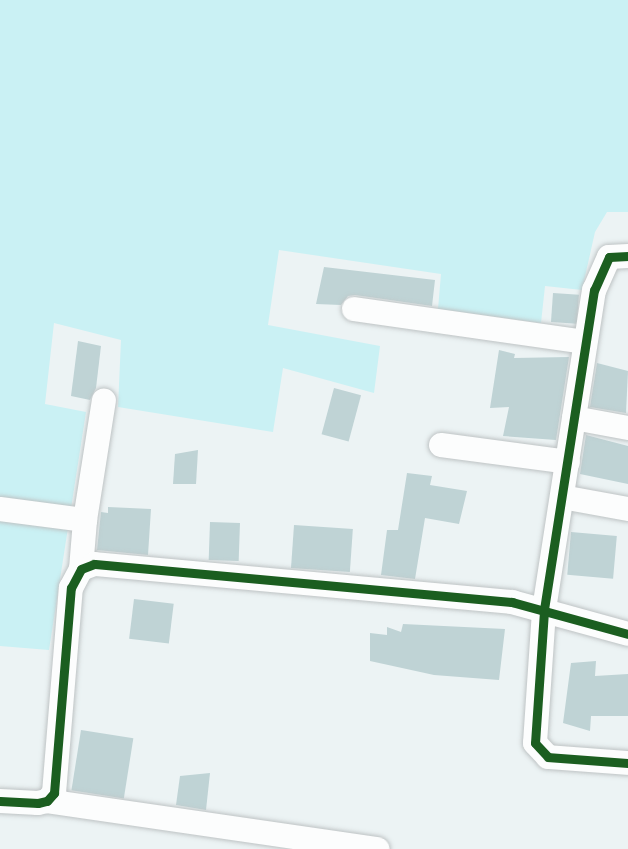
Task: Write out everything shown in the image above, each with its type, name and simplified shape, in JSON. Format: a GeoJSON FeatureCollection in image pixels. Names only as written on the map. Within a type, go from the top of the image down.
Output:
{"type":"FeatureCollection","features":[{"type":"Feature","properties":{"kind":"street"},"geometry":{"type":"LineString","coordinates":[[628,256],[609,257],[594,290],[544,611],[536,697],[537,749],[558,758],[628,764]]}},
{"type":"Feature","properties":{"kind":"street"},"geometry":{"type":"LineString","coordinates":[[354,309],[585,342]]}},
{"type":"Feature","properties":{"kind":"street"},"geometry":{"type":"LineString","coordinates":[[47,801],[58,779],[72,588],[81,569],[85,520],[104,400]]}},
{"type":"Feature","properties":{"kind":"street"},"geometry":{"type":"LineString","coordinates":[[574,418],[628,428]]}},
{"type":"Feature","properties":{"kind":"street"},"geometry":{"type":"LineString","coordinates":[[441,445],[568,462]]}},
{"type":"Feature","properties":{"kind":"street"},"geometry":{"type":"LineString","coordinates":[[562,497],[628,509]]}},
{"type":"Feature","properties":{"kind":"street"},"geometry":{"type":"LineString","coordinates":[[0,509],[85,520]]}},
{"type":"Feature","properties":{"kind":"street"},"geometry":{"type":"LineString","coordinates":[[81,569],[99,563],[501,601],[628,634]]}},
{"type":"Feature","properties":{"kind":"street"},"geometry":{"type":"LineString","coordinates":[[0,801],[47,801],[378,849]]}},
{"type":"Feature","properties":{"kind":"shaded area"},"geometry":{"type":"Polygon","coordinates":[[[0,0],[628,0],[628,212],[607,212],[595,232],[582,290],[545,286],[541,323],[438,309],[441,274],[279,250],[268,325],[380,346],[374,393],[283,368],[273,432],[118,407],[121,340],[54,323],[45,404],[86,412],[49,650],[0,646],[0,0]]]}},
{"type":"Feature","properties":{"kind":"building"},"geometry":{"type":"Polygon","coordinates":[[[324,267],[435,280],[432,306],[355,295],[348,296],[341,305],[316,304],[324,267]]]}},
{"type":"Feature","properties":{"kind":"building"},"geometry":{"type":"Polygon","coordinates":[[[553,293],[579,295],[577,324],[551,322],[553,293]]]}},
{"type":"Feature","properties":{"kind":"building"},"geometry":{"type":"Polygon","coordinates":[[[78,341],[101,346],[96,388],[90,400],[71,396],[78,341]]]}},
{"type":"Feature","properties":{"kind":"building"},"geometry":{"type":"Polygon","coordinates":[[[499,350],[515,354],[514,358],[569,357],[556,440],[503,436],[509,407],[490,408],[499,350]]]}},
{"type":"Feature","properties":{"kind":"building"},"geometry":{"type":"Polygon","coordinates":[[[597,363],[628,371],[626,413],[590,407],[597,363]]]}},
{"type":"Feature","properties":{"kind":"building"},"geometry":{"type":"Polygon","coordinates":[[[334,388],[361,395],[349,442],[322,434],[334,388]]]}},
{"type":"Feature","properties":{"kind":"building"},"geometry":{"type":"Polygon","coordinates":[[[586,435],[628,446],[628,484],[580,474],[586,435]]]}},
{"type":"Feature","properties":{"kind":"building"},"geometry":{"type":"Polygon","coordinates":[[[198,450],[196,484],[173,484],[175,454],[198,450]]]}},
{"type":"Feature","properties":{"kind":"building"},"geometry":{"type":"Polygon","coordinates":[[[407,473],[432,476],[430,485],[467,491],[459,524],[425,518],[415,579],[381,575],[387,530],[398,530],[407,473]]]}},
{"type":"Feature","properties":{"kind":"building"},"geometry":{"type":"Polygon","coordinates":[[[108,507],[151,509],[148,555],[97,550],[101,512],[108,513],[108,507]]]}},
{"type":"Feature","properties":{"kind":"building"},"geometry":{"type":"Polygon","coordinates":[[[210,522],[240,523],[239,561],[209,560],[210,522]]]}},
{"type":"Feature","properties":{"kind":"building"},"geometry":{"type":"Polygon","coordinates":[[[294,525],[353,529],[350,572],[291,568],[294,525]]]}},
{"type":"Feature","properties":{"kind":"building"},"geometry":{"type":"Polygon","coordinates":[[[571,532],[617,536],[613,579],[567,575],[571,532]]]}},
{"type":"Feature","properties":{"kind":"building"},"geometry":{"type":"Polygon","coordinates":[[[134,599],[174,604],[169,644],[129,639],[134,599]]]}},
{"type":"Feature","properties":{"kind":"building"},"geometry":{"type":"Polygon","coordinates":[[[403,624],[505,629],[499,680],[434,675],[370,661],[370,633],[387,635],[387,627],[401,632],[403,624]]]}},
{"type":"Feature","properties":{"kind":"building"},"geometry":{"type":"Polygon","coordinates":[[[596,661],[595,676],[628,674],[628,716],[591,716],[590,731],[563,723],[571,663],[596,661]]]}},
{"type":"Feature","properties":{"kind":"building"},"geometry":{"type":"Polygon","coordinates":[[[81,730],[133,738],[124,799],[71,790],[81,730]]]}},
{"type":"Feature","properties":{"kind":"building"},"geometry":{"type":"Polygon","coordinates":[[[210,773],[206,810],[176,805],[180,776],[210,773]]]}},
{"type":"Feature","properties":{"kind":"cycle path"},"geometry":{"type":"LineString","coordinates":[[628,256],[609,257],[594,290],[544,611],[535,743],[548,757],[628,763]]}},
{"type":"Feature","properties":{"kind":"cycle path"},"geometry":{"type":"LineString","coordinates":[[0,801],[38,803],[47,801],[54,793],[71,588],[81,569],[94,564],[512,602],[628,634]]}}]}
